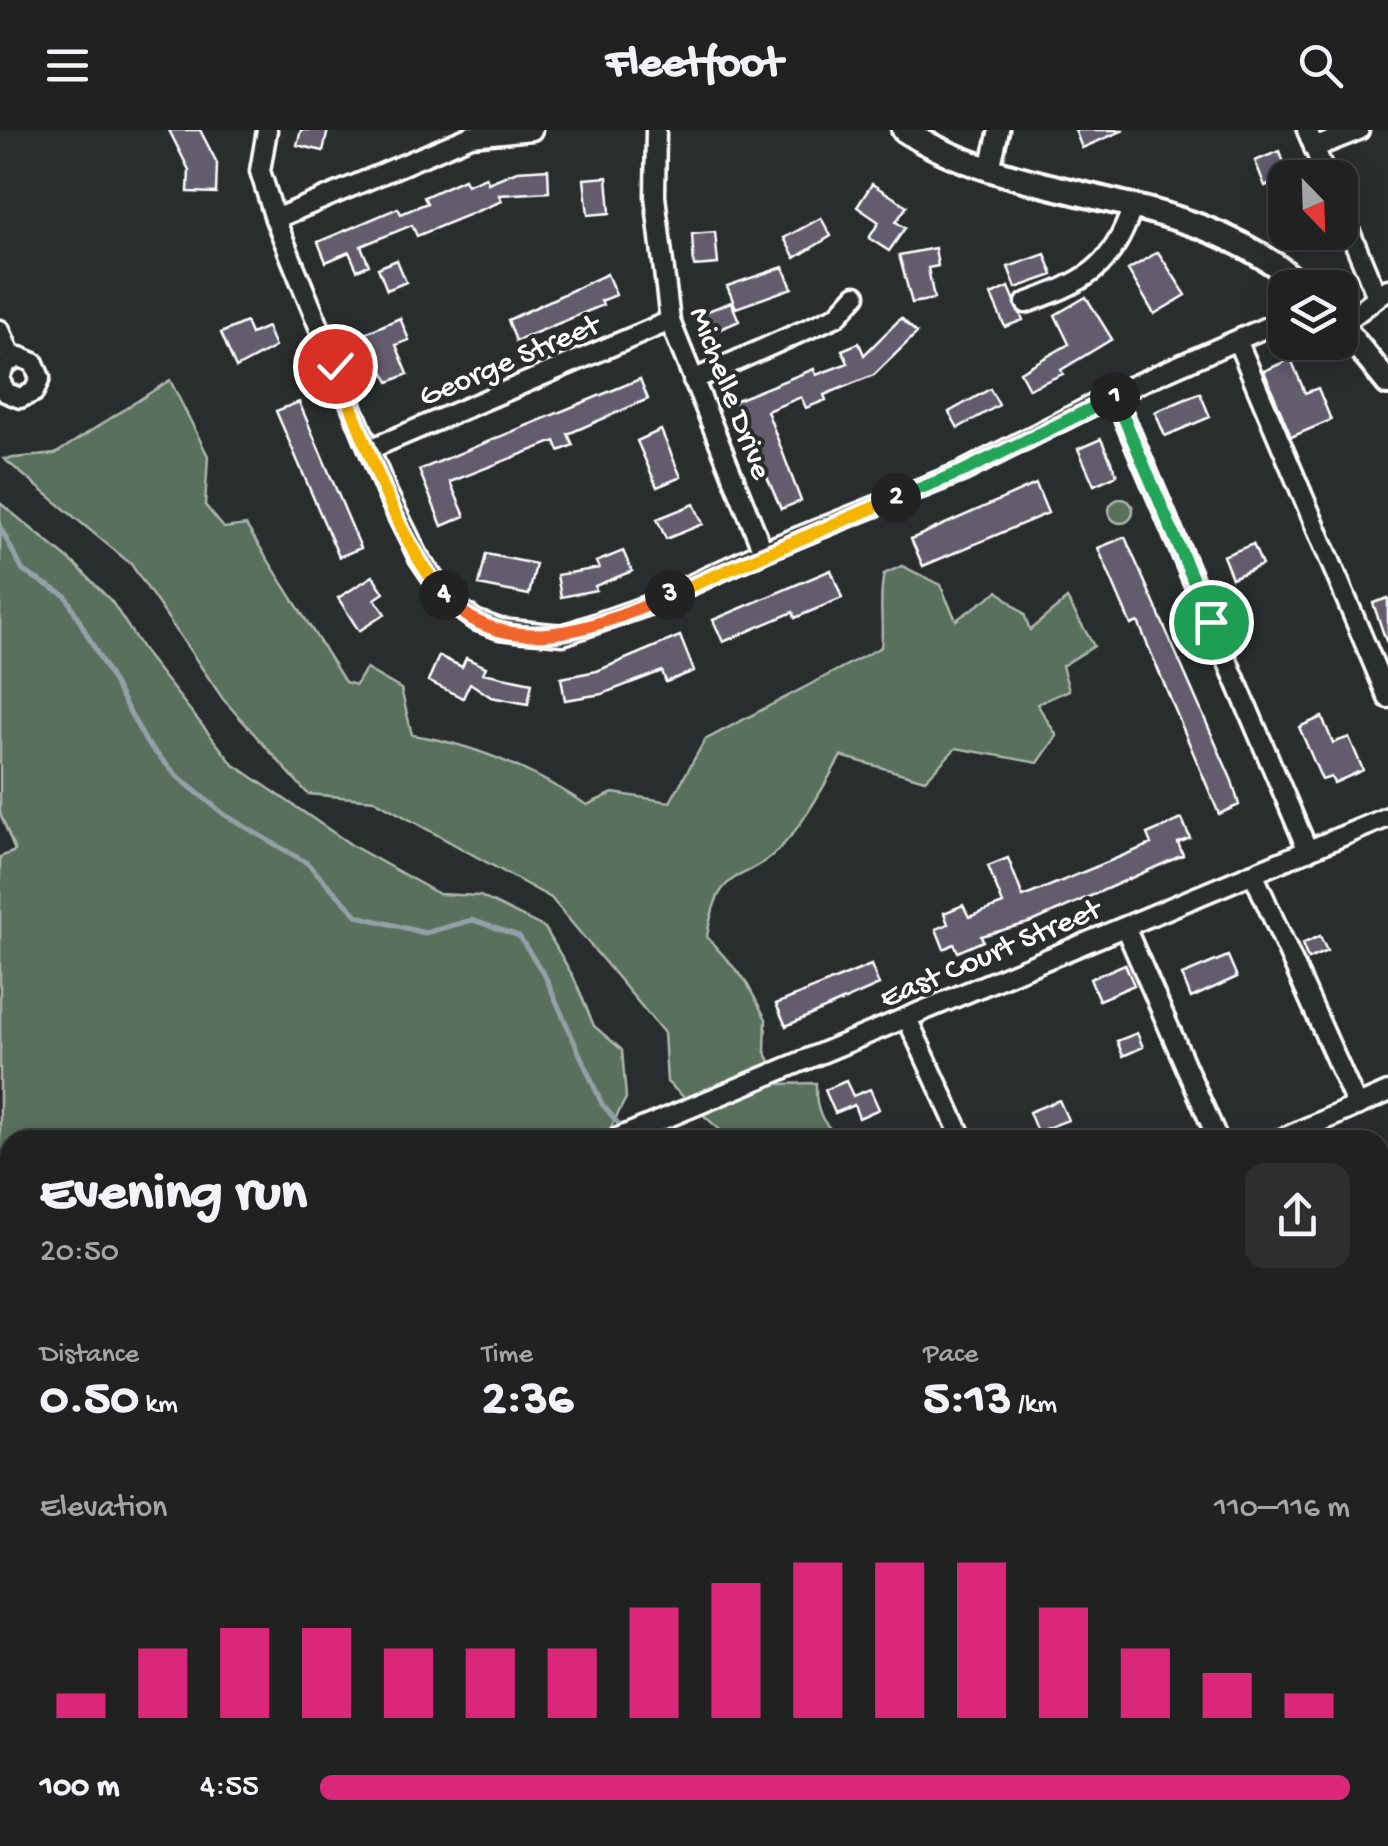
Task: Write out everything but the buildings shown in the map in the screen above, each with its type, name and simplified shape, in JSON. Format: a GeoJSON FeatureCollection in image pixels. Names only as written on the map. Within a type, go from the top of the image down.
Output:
{"type":"FeatureCollection","features":[{"type":"Feature","properties":{"kind":"main road"},"geometry":{"type":"LineString","coordinates":[[904,130],[990,170],[1200,229],[1260,256],[1278,270]]}},
{"type":"Feature","properties":{"kind":"main road"},"geometry":{"type":"LineString","coordinates":[[1358,346],[1388,382]]}},
{"type":"Feature","properties":{"kind":"street"},"geometry":{"type":"LineString","coordinates":[[267,130],[260,171],[275,219],[370,449],[434,584],[448,600],[476,620],[500,629],[535,634],[579,632],[964,471],[1114,394],[1268,326]]}},
{"type":"Feature","properties":{"kind":"street"},"geometry":{"type":"LineString","coordinates":[[275,219],[471,136],[532,130]]}},
{"type":"Feature","properties":{"kind":"street","name":"Michelle Drive"},"geometry":{"type":"LineString","coordinates":[[656,130],[656,196],[670,322],[763,552]]}},
{"type":"Feature","properties":{"kind":"street"},"geometry":{"type":"LineString","coordinates":[[990,170],[1000,130]]}},
{"type":"Feature","properties":{"kind":"street"},"geometry":{"type":"LineString","coordinates":[[1307,130],[1319,160]]}},
{"type":"Feature","properties":{"kind":"street"},"geometry":{"type":"LineString","coordinates":[[1314,148],[1359,130]]}},
{"type":"Feature","properties":{"kind":"street"},"geometry":{"type":"LineString","coordinates":[[1026,303],[1093,274],[1110,256],[1132,208]]}},
{"type":"Feature","properties":{"kind":"street"},"geometry":{"type":"LineString","coordinates":[[1358,244],[1382,292],[1358,311]]}},
{"type":"Feature","properties":{"kind":"street"},"geometry":{"type":"LineString","coordinates":[[693,380],[838,316],[856,296]]}},
{"type":"Feature","properties":{"kind":"street","name":"George Street"},"geometry":{"type":"LineString","coordinates":[[370,449],[670,322]]}},
{"type":"Feature","properties":{"kind":"street"},"geometry":{"type":"LineString","coordinates":[[0,330],[12,359]]}},
{"type":"Feature","properties":{"kind":"street"},"geometry":{"type":"LineString","coordinates":[[1237,340],[1388,698]]}},
{"type":"Feature","properties":{"kind":"street"},"geometry":{"type":"LineString","coordinates":[[12,359],[34,364],[38,386],[20,398],[5,392],[0,377],[12,359]]}},
{"type":"Feature","properties":{"kind":"street"},"geometry":{"type":"LineString","coordinates":[[1114,394],[1308,850]]}},
{"type":"Feature","properties":{"kind":"street","name":"East Court Street"},"geometry":{"type":"LineString","coordinates":[[637,1130],[1388,817]]}},
{"type":"Feature","properties":{"kind":"street"},"geometry":{"type":"LineString","coordinates":[[1253,873],[1357,1106]]}},
{"type":"Feature","properties":{"kind":"street"},"geometry":{"type":"LineString","coordinates":[[1125,927],[1214,1130]]}},
{"type":"Feature","properties":{"kind":"street"},"geometry":{"type":"LineString","coordinates":[[907,1018],[958,1130]]}},
{"type":"Feature","properties":{"kind":"street"},"geometry":{"type":"LineString","coordinates":[[1301,1130],[1388,1092]]}},
{"type":"Feature","properties":{"kind":"green space"},"geometry":{"type":"Polygon","coordinates":[[[170,380],[208,456],[205,505],[224,528],[246,525],[345,682],[356,685],[366,669],[401,689],[412,735],[458,745],[503,761],[587,805],[613,793],[670,802],[705,740],[881,647],[884,574],[902,566],[940,585],[956,620],[998,591],[1024,614],[1030,630],[1067,599],[1094,646],[1062,666],[1069,690],[1037,704],[1057,736],[1038,763],[956,748],[925,780],[841,756],[790,837],[767,860],[725,886],[712,913],[707,937],[745,980],[766,1019],[765,1051],[781,1084],[816,1083],[821,1116],[832,1130],[720,1130],[667,1082],[664,1033],[551,898],[374,800],[308,794],[223,699],[131,564],[4,459],[55,454],[170,380]]]}},
{"type":"Feature","properties":{"kind":"green space"},"geometry":{"type":"Polygon","coordinates":[[[1121,499],[1130,502],[1130,520],[1121,523],[1112,520],[1109,511],[1112,502],[1121,499]]]}},
{"type":"Feature","properties":{"kind":"green space"},"geometry":{"type":"Polygon","coordinates":[[[0,503],[77,566],[112,602],[147,656],[233,764],[353,846],[439,894],[480,896],[545,928],[574,978],[594,1026],[622,1050],[626,1098],[607,1130],[0,1130],[0,857],[15,851],[0,813],[0,503]]]}},
{"type":"Feature","properties":{"kind":"waterway"},"geometry":{"type":"LineString","coordinates":[[0,527],[23,571],[66,596],[146,742],[178,777],[225,815],[307,863],[358,916],[425,933],[472,920],[519,936],[545,976],[602,1104],[623,1129]]}},
{"type":"Feature","properties":{"kind":"route"},"geometry":{"type":"LineString","coordinates":[[335,366],[387,492],[434,584],[448,600],[476,620],[500,629],[535,634],[579,632],[964,471],[1114,394],[1211,622]]}}]}
